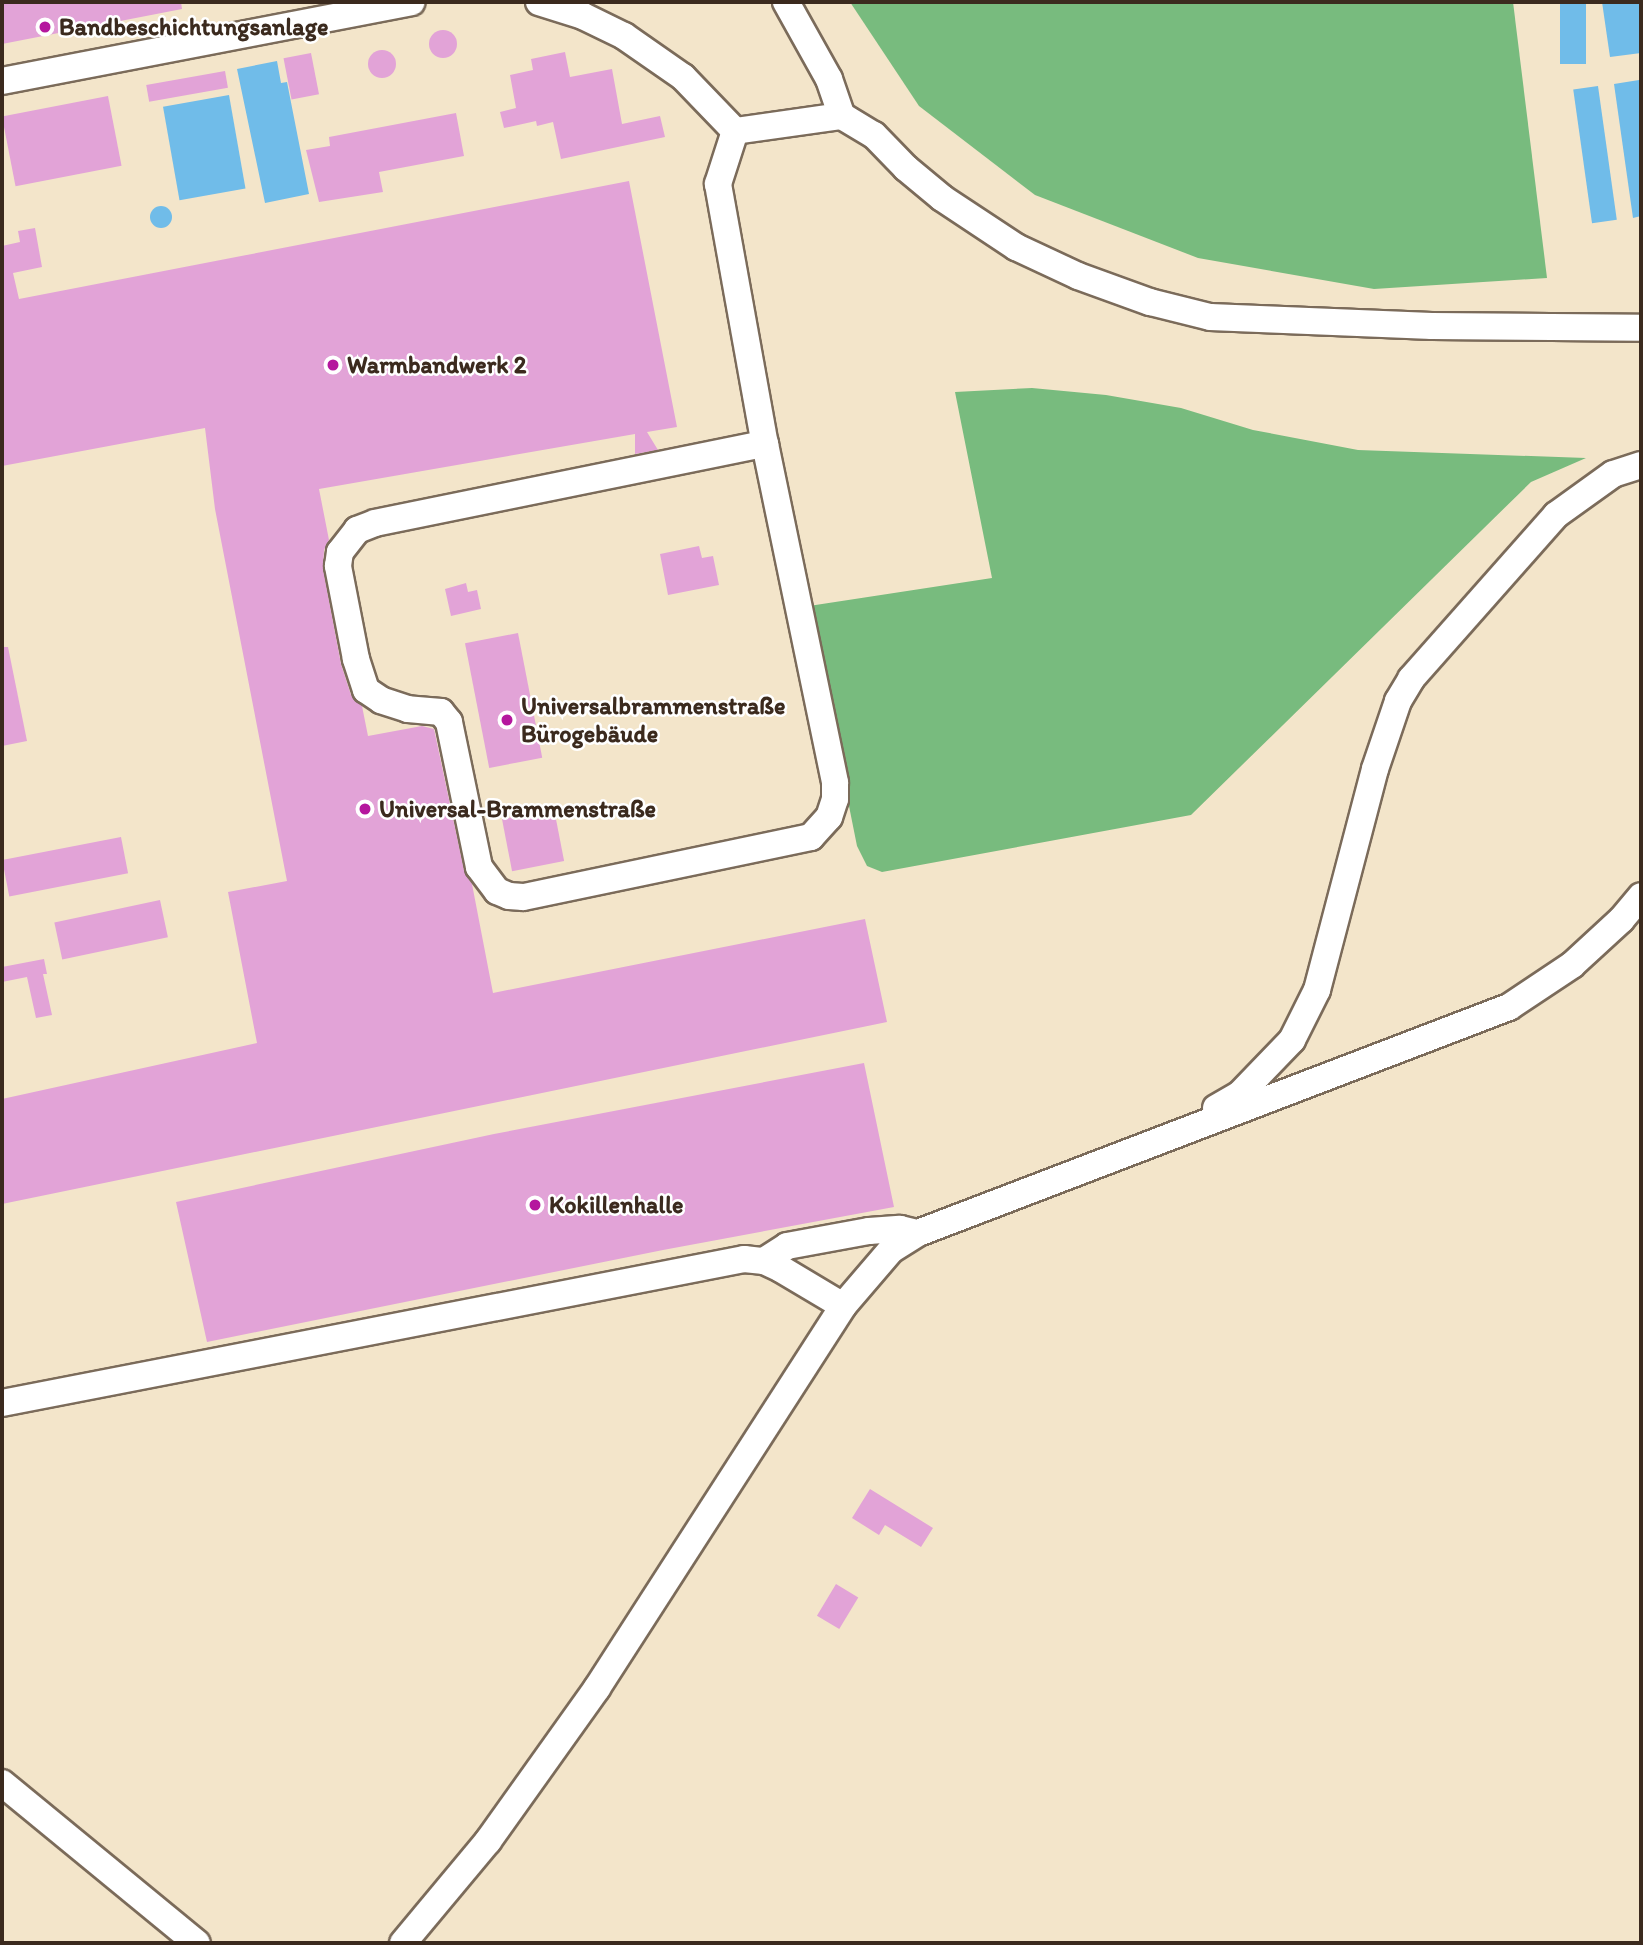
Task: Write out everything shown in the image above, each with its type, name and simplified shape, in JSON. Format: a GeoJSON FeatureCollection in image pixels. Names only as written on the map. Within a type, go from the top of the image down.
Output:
{"type":"FeatureCollection","features":[{"type":"Feature","properties":{"kind":"lane"},"geometry":{"type":"LineString","coordinates":[[2,81],[411,2]]}},
{"type":"Feature","properties":{"kind":"lane"},"geometry":{"type":"LineString","coordinates":[[539,2],[583,16],[624,36],[683,77],[735,131]]}},
{"type":"Feature","properties":{"kind":"lane"},"geometry":{"type":"LineString","coordinates":[[786,2],[829,79],[842,116]]}},
{"type":"Feature","properties":{"kind":"lane"},"geometry":{"type":"LineString","coordinates":[[735,131],[842,116],[874,135],[906,168],[942,198],[1016,247],[1078,276],[1150,302],[1210,317],[1432,326],[1641,328]]}},
{"type":"Feature","properties":{"kind":"lane"},"geometry":{"type":"LineString","coordinates":[[735,131],[718,184],[765,444],[835,783],[835,799],[829,817],[811,837],[523,897],[509,896],[497,891],[479,867],[449,722],[441,712],[408,709],[381,700],[366,690],[361,680],[338,566],[340,552],[357,530],[374,523],[765,444]]}},
{"type":"Feature","properties":{"kind":"lane"},"geometry":{"type":"LineString","coordinates":[[1157,1143],[1240,1094],[1292,1040],[1317,990],[1376,769],[1398,701],[1411,679],[1556,516],[1613,474],[1641,465]]}},
{"type":"Feature","properties":{"kind":"lane"},"geometry":{"type":"LineString","coordinates":[[403,1943],[488,1841],[597,1688],[843,1306],[891,1250],[918,1233],[1509,1007],[1572,965],[1621,920],[1641,896]]}},
{"type":"Feature","properties":{"kind":"lane"},"geometry":{"type":"LineString","coordinates":[[764,1262],[787,1246],[869,1231],[900,1229],[918,1233]]}},
{"type":"Feature","properties":{"kind":"lane"},"geometry":{"type":"LineString","coordinates":[[2,1403],[744,1259],[764,1262],[843,1306]]}},
{"type":"Feature","properties":{"kind":"lane"},"geometry":{"type":"LineString","coordinates":[[2,1783],[197,1943]]}},
{"type":"Feature","properties":{"kind":"green space"},"geometry":{"type":"Polygon","coordinates":[[[850,2],[1513,2],[1547,278],[1374,289],[1198,258],[1035,195],[919,106],[850,2]]]}},
{"type":"Feature","properties":{"kind":"green space"},"geometry":{"type":"Polygon","coordinates":[[[1032,388],[1106,395],[1181,408],[1253,430],[1358,450],[1586,458],[1531,482],[1191,815],[882,872],[867,866],[857,846],[809,606],[992,578],[955,392],[1032,388]]]}},
{"type":"Feature","properties":{"kind":"water"},"geometry":{"type":"Polygon","coordinates":[[[1560,2],[1586,2],[1586,64],[1560,64],[1560,2]]]}},
{"type":"Feature","properties":{"kind":"water"},"geometry":{"type":"Polygon","coordinates":[[[1602,2],[1641,2],[1641,53],[1610,57],[1602,2]]]}},
{"type":"Feature","properties":{"kind":"water"},"geometry":{"type":"Polygon","coordinates":[[[277,61],[281,83],[287,82],[309,194],[265,203],[237,69],[277,61]]]}},
{"type":"Feature","properties":{"kind":"water"},"geometry":{"type":"Polygon","coordinates":[[[1639,80],[1641,216],[1633,218],[1614,84],[1639,80]]]}},
{"type":"Feature","properties":{"kind":"water"},"geometry":{"type":"Polygon","coordinates":[[[1598,86],[1617,220],[1592,223],[1573,89],[1598,86]]]}},
{"type":"Feature","properties":{"kind":"water"},"geometry":{"type":"Polygon","coordinates":[[[229,95],[245,189],[180,200],[163,107],[229,95]]]}},
{"type":"Feature","properties":{"kind":"water"},"geometry":{"type":"Polygon","coordinates":[[[161,206],[169,209],[172,217],[169,225],[161,228],[153,225],[150,217],[153,209],[161,206]]]}},
{"type":"Feature","properties":{"kind":"building","name":"Bandbeschichtungsanlage"},"geometry":{"type":"Polygon","coordinates":[[[2,2],[181,2],[182,9],[2,44],[2,2]]]}},
{"type":"Feature","properties":{"kind":"building"},"geometry":{"type":"Polygon","coordinates":[[[443,30],[453,34],[457,44],[453,54],[443,58],[433,54],[429,44],[433,34],[443,30]]]}},
{"type":"Feature","properties":{"kind":"building"},"geometry":{"type":"Polygon","coordinates":[[[382,50],[392,54],[396,64],[392,74],[382,78],[372,74],[368,64],[372,54],[382,50]]]}},
{"type":"Feature","properties":{"kind":"building"},"geometry":{"type":"Polygon","coordinates":[[[565,52],[570,77],[612,69],[622,124],[660,116],[665,137],[561,159],[553,122],[537,126],[536,121],[504,128],[500,112],[516,108],[510,75],[533,70],[531,59],[565,52]]]}},
{"type":"Feature","properties":{"kind":"building"},"geometry":{"type":"Polygon","coordinates":[[[311,53],[319,94],[292,100],[284,58],[311,53]]]}},
{"type":"Feature","properties":{"kind":"building"},"geometry":{"type":"Polygon","coordinates":[[[225,71],[228,88],[149,102],[146,85],[225,71]]]}},
{"type":"Feature","properties":{"kind":"building"},"geometry":{"type":"Polygon","coordinates":[[[108,96],[122,166],[16,186],[2,117],[108,96]]]}},
{"type":"Feature","properties":{"kind":"building"},"geometry":{"type":"Polygon","coordinates":[[[456,113],[464,156],[379,172],[383,192],[319,202],[306,150],[330,146],[329,137],[456,113]]]}},
{"type":"Feature","properties":{"kind":"building"},"geometry":{"type":"Polygon","coordinates":[[[629,181],[677,427],[647,432],[658,450],[635,454],[635,434],[319,489],[329,540],[324,550],[323,569],[341,664],[351,695],[362,706],[368,736],[422,726],[434,729],[464,870],[472,884],[493,993],[865,919],[887,1022],[2,1204],[2,1099],[257,1043],[228,892],[287,881],[215,509],[205,428],[2,466],[2,246],[20,242],[18,231],[35,228],[42,267],[13,273],[19,299],[629,181]]]}},
{"type":"Feature","properties":{"kind":"building"},"geometry":{"type":"Polygon","coordinates":[[[699,546],[702,558],[713,556],[719,585],[668,595],[660,554],[699,546]]]}},
{"type":"Feature","properties":{"kind":"building"},"geometry":{"type":"Polygon","coordinates":[[[466,583],[468,592],[477,590],[481,609],[451,616],[445,589],[466,583]]]}},
{"type":"Feature","properties":{"kind":"building","name":"Universalbrammenstraße Bürogebäude"},"geometry":{"type":"Polygon","coordinates":[[[518,633],[542,758],[489,768],[465,643],[518,633]]]}},
{"type":"Feature","properties":{"kind":"building"},"geometry":{"type":"Polygon","coordinates":[[[2,647],[8,647],[27,741],[2,746],[2,647]]]}},
{"type":"Feature","properties":{"kind":"building"},"geometry":{"type":"Polygon","coordinates":[[[554,809],[564,861],[512,871],[502,819],[554,809]]]}},
{"type":"Feature","properties":{"kind":"building"},"geometry":{"type":"Polygon","coordinates":[[[121,837],[128,873],[9,896],[2,860],[121,837]]]}},
{"type":"Feature","properties":{"kind":"building"},"geometry":{"type":"Polygon","coordinates":[[[160,900],[168,937],[62,960],[54,922],[160,900]]]}},
{"type":"Feature","properties":{"kind":"building"},"geometry":{"type":"Polygon","coordinates":[[[44,959],[47,974],[43,974],[52,1015],[36,1018],[27,977],[2,982],[2,967],[44,959]]]}},
{"type":"Feature","properties":{"kind":"building","name":"Kokillenhalle"},"geometry":{"type":"Polygon","coordinates":[[[864,1063],[894,1207],[663,1250],[207,1342],[176,1202],[494,1134],[864,1063]]]}},
{"type":"Feature","properties":{"kind":"building"},"geometry":{"type":"Polygon","coordinates":[[[870,1489],[933,1528],[921,1547],[885,1525],[879,1535],[852,1518],[870,1489]]]}},
{"type":"Feature","properties":{"kind":"building"},"geometry":{"type":"Polygon","coordinates":[[[836,1584],[858,1597],[839,1629],[817,1616],[836,1584]]]}},
{"type":"Feature","properties":{"kind":"place","name":"Bandbeschichtungsanlage"},"geometry":{"type":"Point","coordinates":[45,27]}},
{"type":"Feature","properties":{"kind":"place","name":"Warmbandwerk 2"},"geometry":{"type":"Point","coordinates":[333,365]}},
{"type":"Feature","properties":{"kind":"place","name":"Universalbrammenstraße Bürogebäude"},"geometry":{"type":"Point","coordinates":[507,720]}},
{"type":"Feature","properties":{"kind":"place","name":"Universal-Brammenstraße"},"geometry":{"type":"Point","coordinates":[365,809]}},
{"type":"Feature","properties":{"kind":"place","name":"Kokillenhalle"},"geometry":{"type":"Point","coordinates":[535,1205]}}]}
